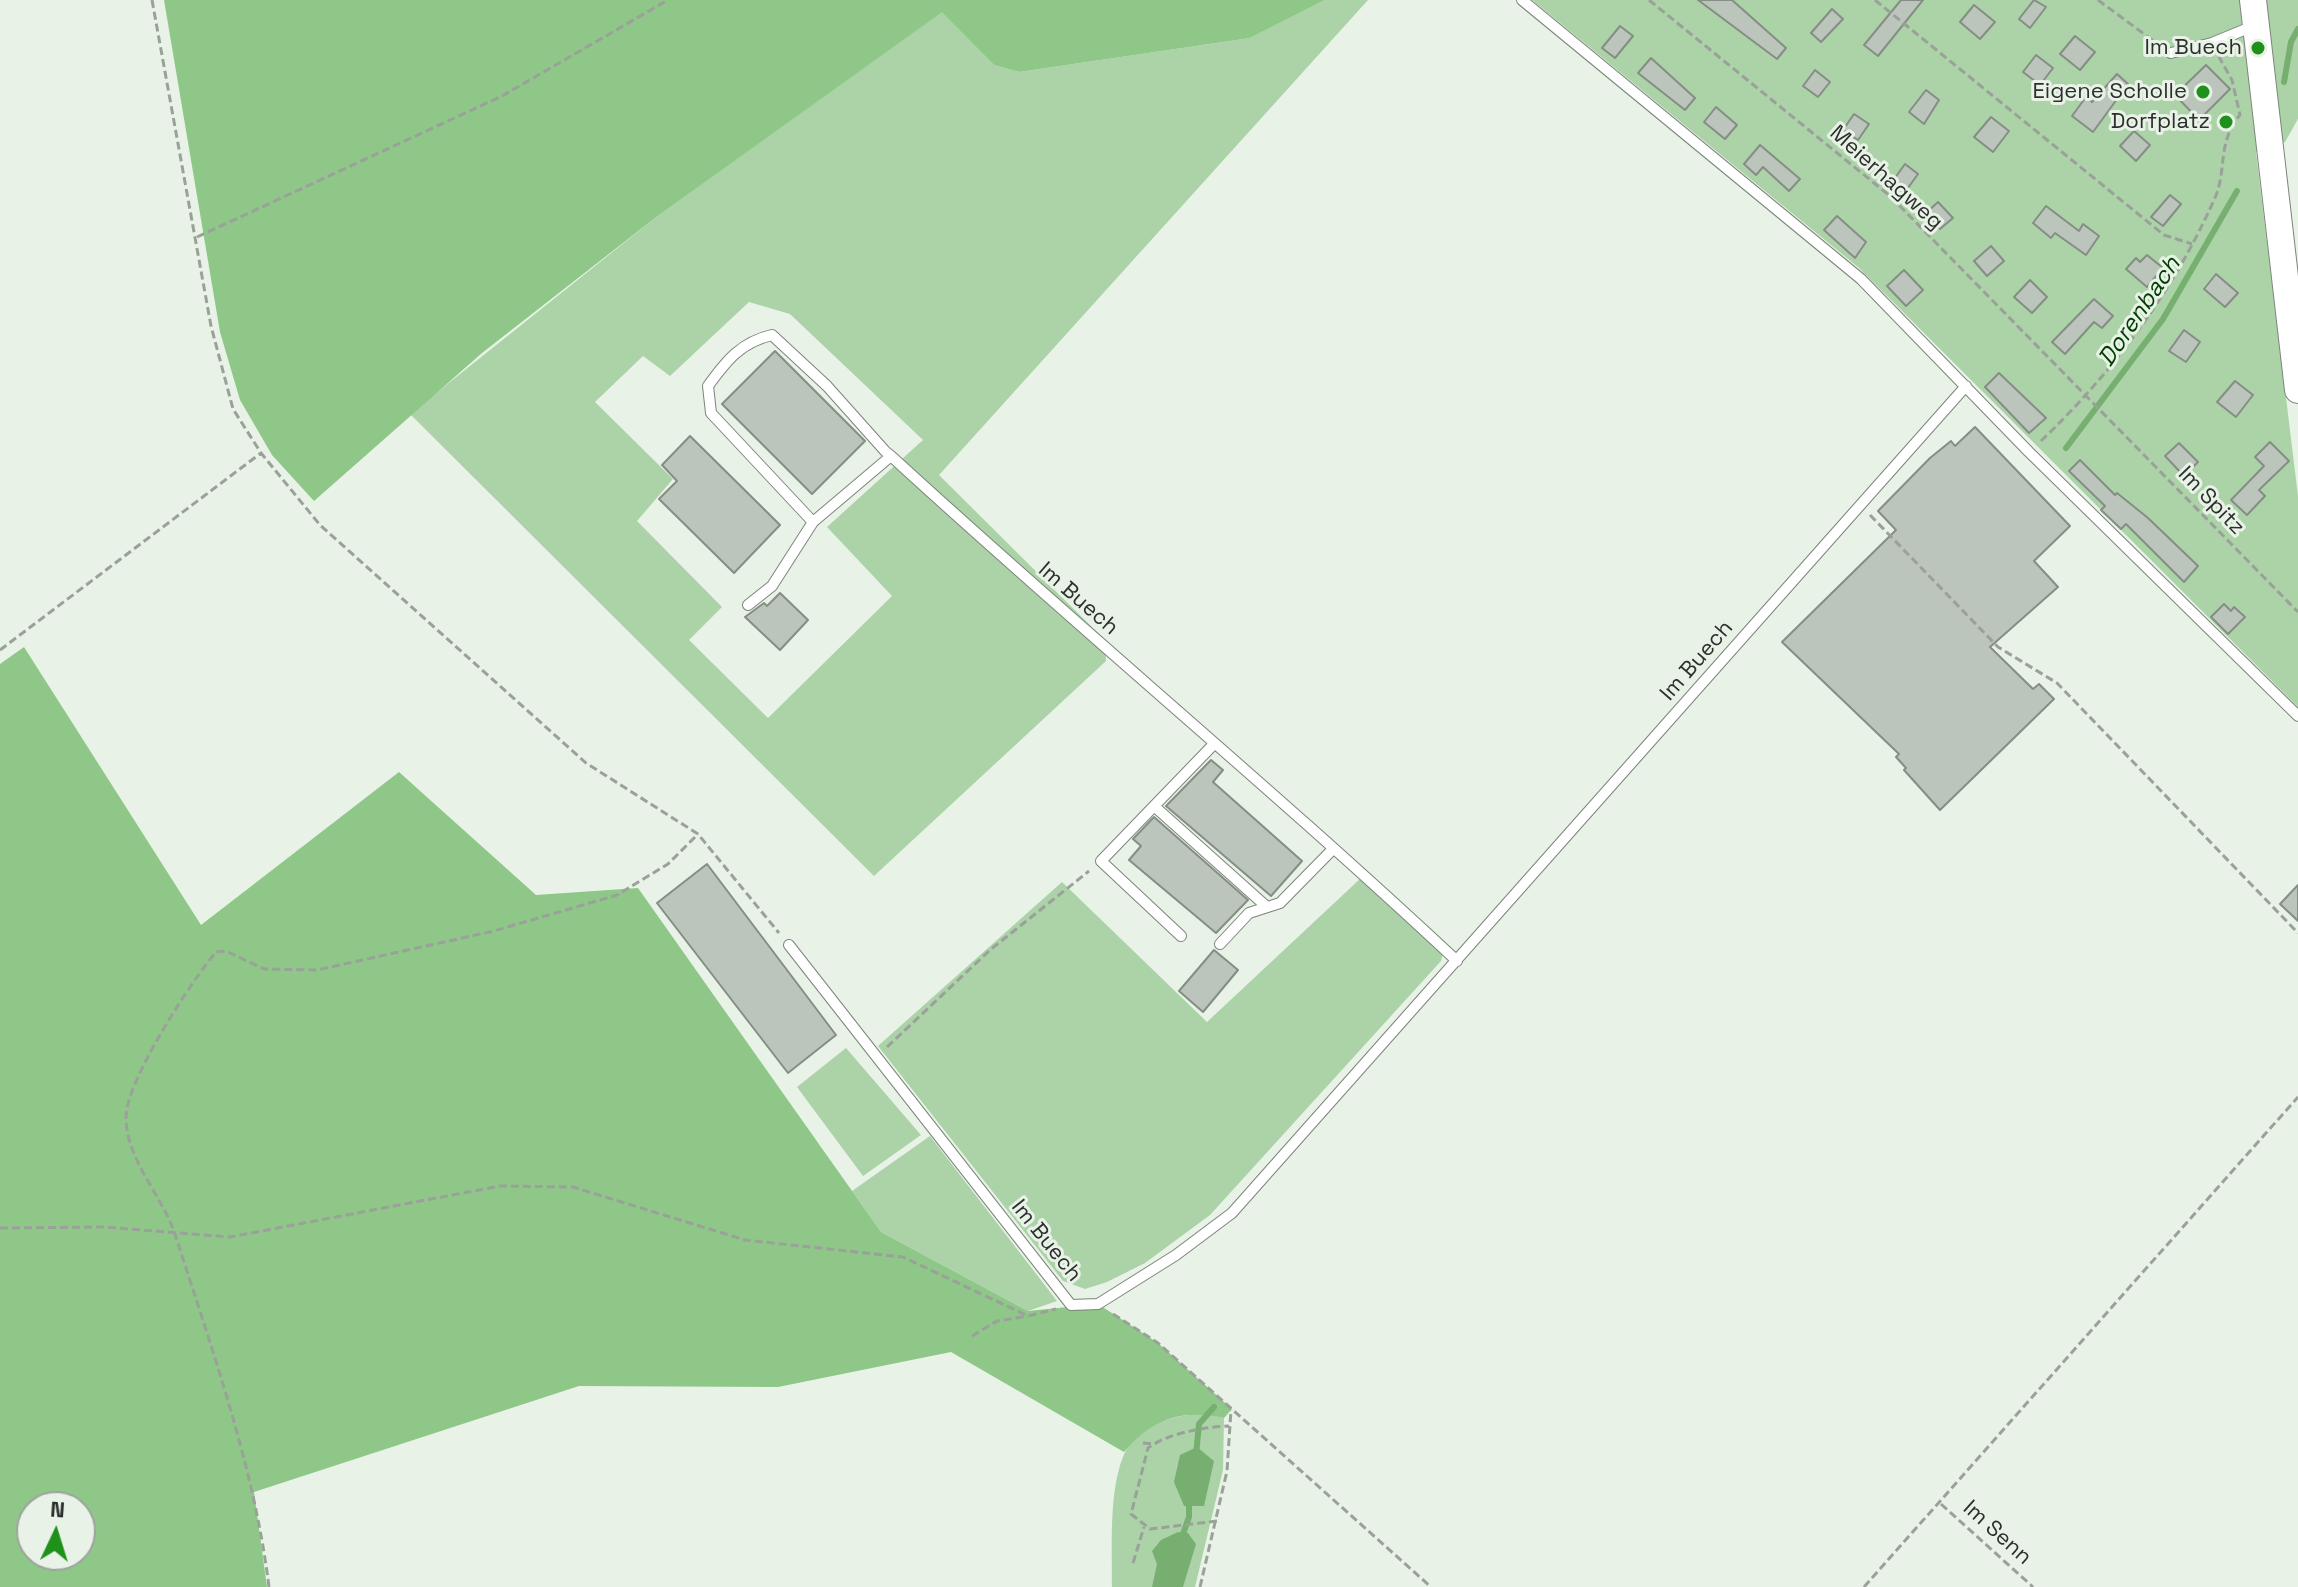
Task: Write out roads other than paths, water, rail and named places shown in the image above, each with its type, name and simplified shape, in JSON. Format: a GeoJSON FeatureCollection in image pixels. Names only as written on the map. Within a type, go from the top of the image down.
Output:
{"type":"FeatureCollection","features":[{"type":"Feature","properties":{"kind":"street"},"geometry":{"type":"LineString","coordinates":[[2254,12],[2298,390]]}},
{"type":"Feature","properties":{"kind":"lane"},"geometry":{"type":"LineString","coordinates":[[1522,0],[1861,279],[2029,452],[2298,716]]}},
{"type":"Feature","properties":{"kind":"lane"},"geometry":{"type":"LineString","coordinates":[[2171,53],[2212,43],[2254,12]]}},
{"type":"Feature","properties":{"kind":"lane","name":"Im Buech"},"geometry":{"type":"LineString","coordinates":[[813,522],[711,413],[708,386],[729,358],[753,339],[772,335],[827,386],[891,456],[1045,598],[1457,961]]}},
{"type":"Feature","properties":{"kind":"lane","name":"Im Buech"},"geometry":{"type":"LineString","coordinates":[[789,945],[1071,1305],[1098,1304],[1176,1255],[1232,1213],[1966,386]]}},
{"type":"Feature","properties":{"kind":"lane"},"geometry":{"type":"LineString","coordinates":[[748,605],[772,586],[813,522],[891,456]]}},
{"type":"Feature","properties":{"kind":"lane"},"geometry":{"type":"LineString","coordinates":[[1181,936],[1101,861],[1213,745]]}},
{"type":"Feature","properties":{"kind":"lane"},"geometry":{"type":"LineString","coordinates":[[1154,806],[1267,907]]}},
{"type":"Feature","properties":{"kind":"lane"},"geometry":{"type":"LineString","coordinates":[[1220,944],[1249,913],[1280,903],[1333,849]]}},
{"type":"Feature","properties":{"kind":"waterway","name":"Dorenbach"},"geometry":{"type":"LineString","coordinates":[[2284,82],[2291,42],[2298,29]]}},
{"type":"Feature","properties":{"kind":"waterway","name":"Dorenbach"},"geometry":{"type":"LineString","coordinates":[[2066,448],[2163,319],[2237,191]]}},
{"type":"Feature","properties":{"kind":"waterway"},"geometry":{"type":"LineString","coordinates":[[1196,1455],[1199,1424],[1214,1407]]}},
{"type":"Feature","properties":{"kind":"waterway"},"geometry":{"type":"LineString","coordinates":[[1182,1537],[1189,1517],[1189,1502]]}},
{"type":"Feature","properties":{"kind":"place","name":"Im Buech"},"geometry":{"type":"Point","coordinates":[2258,48]}},
{"type":"Feature","properties":{"kind":"place","name":"Eigene Scholle"},"geometry":{"type":"Point","coordinates":[2203,92]}},
{"type":"Feature","properties":{"kind":"place","name":"Dorfplatz"},"geometry":{"type":"Point","coordinates":[2226,122]}}]}
